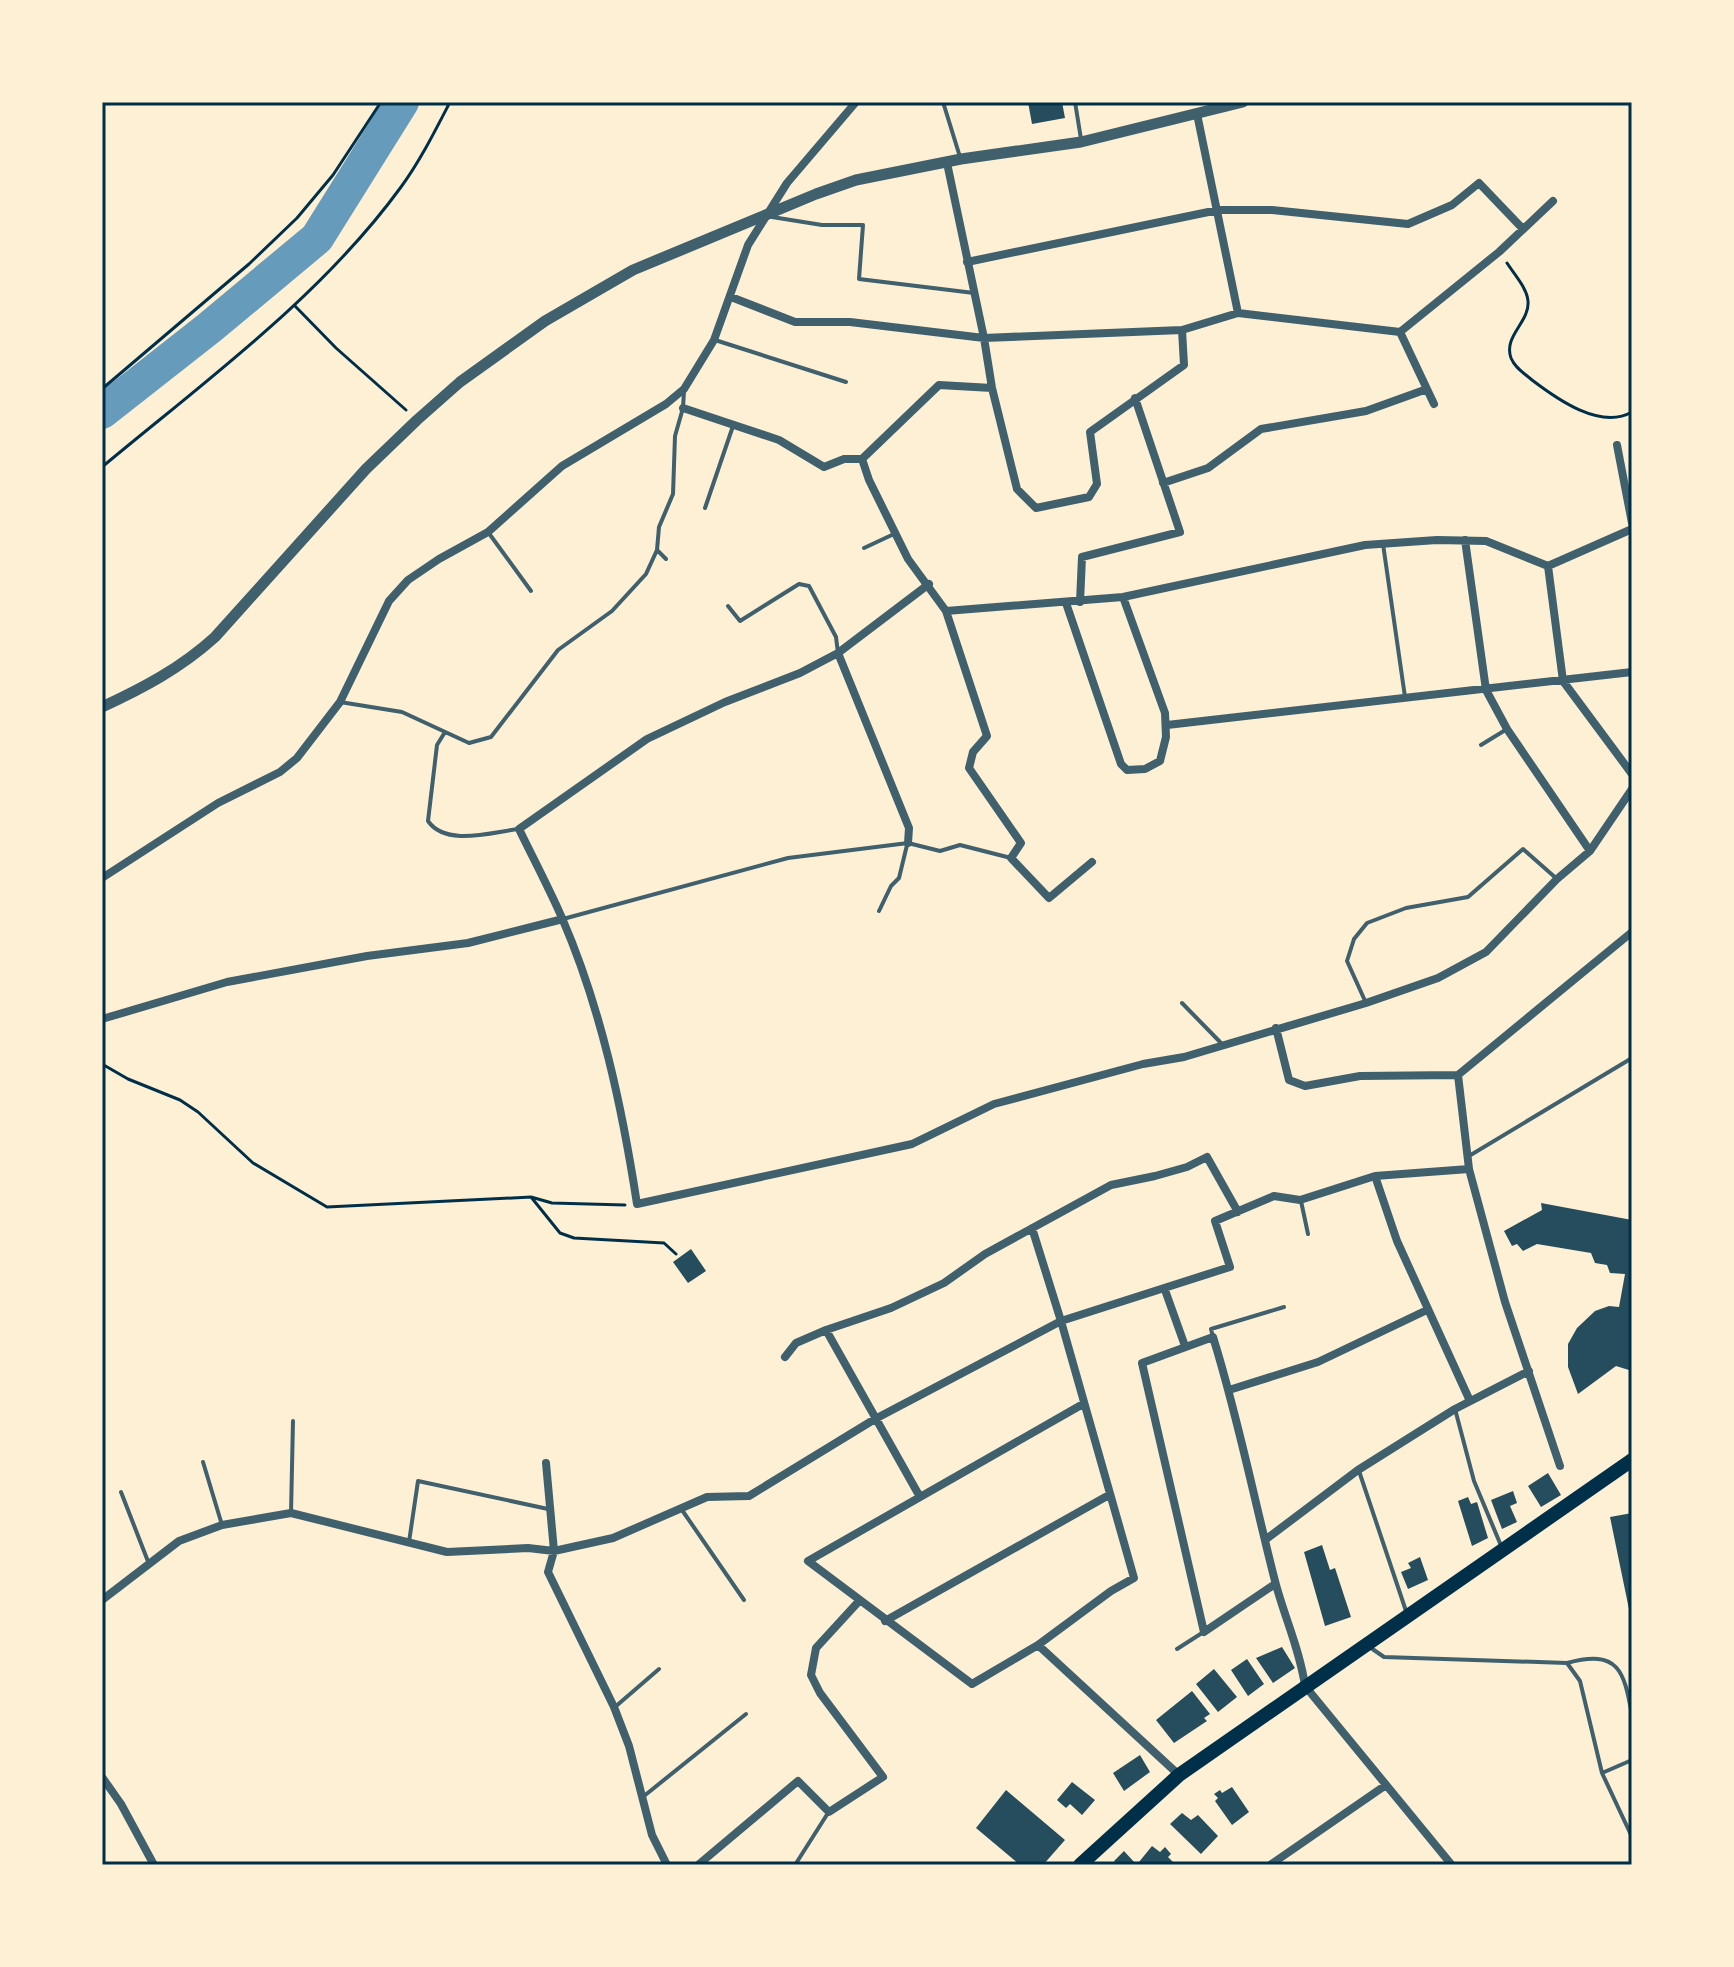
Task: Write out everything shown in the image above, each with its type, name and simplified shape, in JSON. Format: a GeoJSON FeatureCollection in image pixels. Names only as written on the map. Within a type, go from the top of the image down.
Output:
{"type":"FeatureCollection","features":[{"type":"Feature","properties":{"kind":"main road"},"geometry":{"type":"LineString","coordinates":[[1080,1865],[1179,1775],[1632,1460]]}},
{"type":"Feature","properties":{"kind":"street"},"geometry":{"type":"LineString","coordinates":[[102,878],[218,803],[280,772],[297,758],[340,702],[389,601],[408,580],[488,532],[562,466],[666,404],[684,389],[714,340],[748,245],[765,216],[787,183],[856,102]]}},
{"type":"Feature","properties":{"kind":"street"},"geometry":{"type":"LineString","coordinates":[[102,707],[166,675],[204,647],[366,469],[460,382],[586,295],[633,270],[856,180],[961,159],[1081,142],[1243,102]]}},
{"type":"Feature","properties":{"kind":"street"},"geometry":{"type":"LineString","coordinates":[[1197,114],[1238,313]]}},
{"type":"Feature","properties":{"kind":"street"},"geometry":{"type":"LineString","coordinates":[[947,163],[992,388],[1017,489],[1036,508],[1089,497],[1097,484],[1090,432],[1184,365],[1182,330]]}},
{"type":"Feature","properties":{"kind":"street"},"geometry":{"type":"LineString","coordinates":[[967,262],[1218,210],[1272,210],[1408,224],[1452,205],[1479,183],[1523,229]]}},
{"type":"Feature","properties":{"kind":"street"},"geometry":{"type":"LineString","coordinates":[[731,297],[795,322],[850,322],[984,338],[1182,330],[1238,313],[1400,332],[1499,252],[1553,201]]}},
{"type":"Feature","properties":{"kind":"street"},"geometry":{"type":"LineString","coordinates":[[1400,332],[1434,404]]}},
{"type":"Feature","properties":{"kind":"street"},"geometry":{"type":"LineString","coordinates":[[683,408],[779,440],[824,467],[844,459],[862,459],[939,385],[992,388]]}},
{"type":"Feature","properties":{"kind":"street"},"geometry":{"type":"LineString","coordinates":[[1163,483],[1208,468],[1261,429],[1366,411],[1427,389]]}},
{"type":"Feature","properties":{"kind":"street"},"geometry":{"type":"LineString","coordinates":[[1080,602],[1082,557],[1180,532],[1135,398]]}},
{"type":"Feature","properties":{"kind":"street"},"geometry":{"type":"LineString","coordinates":[[946,611],[1123,597],[1365,545],[1486,541],[1548,566],[1632,526],[1617,445]]}},
{"type":"Feature","properties":{"kind":"street"},"geometry":{"type":"LineString","coordinates":[[862,459],[869,480],[908,559],[946,611],[987,736],[973,752],[969,768],[1021,843],[1011,858],[1049,898],[1092,862]]}},
{"type":"Feature","properties":{"kind":"street"},"geometry":{"type":"LineString","coordinates":[[1465,540],[1486,690],[1507,729],[1590,851]]}},
{"type":"Feature","properties":{"kind":"street"},"geometry":{"type":"LineString","coordinates":[[1548,566],[1563,681],[1632,774]]}},
{"type":"Feature","properties":{"kind":"street"},"geometry":{"type":"LineString","coordinates":[[929,584],[838,653],[800,673],[725,702],[647,739],[519,829],[563,919],[589,992],[618,1094],[637,1204],[912,1144],[994,1104],[1143,1064],[1184,1057],[1366,1003],[1438,978],[1486,952],[1557,879],[1590,851],[1632,789]]}},
{"type":"Feature","properties":{"kind":"street"},"geometry":{"type":"LineString","coordinates":[[1066,603],[1121,764],[1127,770],[1145,769],[1160,761],[1167,725],[1123,597]]}},
{"type":"Feature","properties":{"kind":"street"},"geometry":{"type":"LineString","coordinates":[[838,653],[909,828],[908,843]]}},
{"type":"Feature","properties":{"kind":"street"},"geometry":{"type":"LineString","coordinates":[[1167,725],[1632,672]]}},
{"type":"Feature","properties":{"kind":"street"},"geometry":{"type":"LineString","coordinates":[[102,1019],[227,982],[367,956],[468,943],[563,919]]}},
{"type":"Feature","properties":{"kind":"street"},"geometry":{"type":"LineString","coordinates":[[1276,1028],[1289,1080],[1305,1086],[1360,1076],[1458,1075],[1632,932]]}},
{"type":"Feature","properties":{"kind":"street"},"geometry":{"type":"LineString","coordinates":[[1458,1075],[1469,1169],[1505,1302],[1560,1466]]}},
{"type":"Feature","properties":{"kind":"street"},"geometry":{"type":"LineString","coordinates":[[785,1357],[796,1343],[891,1308],[944,1283],[985,1254],[1111,1185],[1187,1167],[1207,1157],[1238,1212]]}},
{"type":"Feature","properties":{"kind":"street"},"geometry":{"type":"LineString","coordinates":[[103,1595],[179,1541],[222,1525],[291,1513],[447,1552],[528,1548],[554,1551],[613,1538],[707,1497],[749,1496],[875,1419],[1061,1321],[1230,1267],[1215,1221],[1274,1196],[1300,1200],[1375,1176],[1469,1169]]}},
{"type":"Feature","properties":{"kind":"street"},"geometry":{"type":"LineString","coordinates":[[1375,1176],[1397,1241],[1470,1401]]}},
{"type":"Feature","properties":{"kind":"street"},"geometry":{"type":"LineString","coordinates":[[1032,1228],[1134,1578],[1111,1591],[1038,1645],[972,1684],[808,1561],[1083,1404]]}},
{"type":"Feature","properties":{"kind":"street"},"geometry":{"type":"LineString","coordinates":[[1165,1290],[1185,1346]]}},
{"type":"Feature","properties":{"kind":"street"},"geometry":{"type":"LineString","coordinates":[[1229,1390],[1318,1362],[1427,1310]]}},
{"type":"Feature","properties":{"kind":"street"},"geometry":{"type":"LineString","coordinates":[[826,1330],[920,1497]]}},
{"type":"Feature","properties":{"kind":"street"},"geometry":{"type":"LineString","coordinates":[[1275,1584],[1204,1632],[1142,1363],[1213,1337],[1229,1390],[1275,1584],[1302,1666],[1305,1686],[1450,1865]]}},
{"type":"Feature","properties":{"kind":"street"},"geometry":{"type":"LineString","coordinates":[[1265,1540],[1358,1470],[1455,1409],[1529,1371]]}},
{"type":"Feature","properties":{"kind":"street"},"geometry":{"type":"LineString","coordinates":[[546,1463],[554,1551],[548,1572],[614,1707],[629,1746],[652,1835],[667,1865]]}},
{"type":"Feature","properties":{"kind":"street"},"geometry":{"type":"LineString","coordinates":[[885,1621],[1109,1495]]}},
{"type":"Feature","properties":{"kind":"street"},"geometry":{"type":"LineString","coordinates":[[698,1865],[798,1781],[829,1812],[883,1777],[820,1693],[811,1675],[816,1648],[860,1600]]}},
{"type":"Feature","properties":{"kind":"street"},"geometry":{"type":"LineString","coordinates":[[1038,1645],[1179,1775]]}},
{"type":"Feature","properties":{"kind":"street"},"geometry":{"type":"LineString","coordinates":[[102,1777],[121,1804],[150,1863]]}},
{"type":"Feature","properties":{"kind":"street"},"geometry":{"type":"LineString","coordinates":[[1270,1865],[1386,1785]]}},
{"type":"Feature","properties":{"kind":"lane"},"geometry":{"type":"LineString","coordinates":[[943,102],[961,159]]}},
{"type":"Feature","properties":{"kind":"lane"},"geometry":{"type":"LineString","coordinates":[[1075,102],[1081,142]]}},
{"type":"Feature","properties":{"kind":"lane"},"geometry":{"type":"LineString","coordinates":[[765,216],[822,225],[863,225],[859,279],[974,293]]}},
{"type":"Feature","properties":{"kind":"lane"},"geometry":{"type":"LineString","coordinates":[[714,340],[846,382]]}},
{"type":"Feature","properties":{"kind":"lane"},"geometry":{"type":"LineString","coordinates":[[340,702],[402,712],[469,743],[491,737],[558,650],[612,611],[646,574],[657,550],[659,527],[673,494],[675,436],[683,408],[684,389]]}},
{"type":"Feature","properties":{"kind":"lane"},"geometry":{"type":"LineString","coordinates":[[705,508],[733,426]]}},
{"type":"Feature","properties":{"kind":"lane"},"geometry":{"type":"LineString","coordinates":[[488,532],[531,591]]}},
{"type":"Feature","properties":{"kind":"lane"},"geometry":{"type":"LineString","coordinates":[[864,548],[895,533]]}},
{"type":"Feature","properties":{"kind":"lane"},"geometry":{"type":"LineString","coordinates":[[1383,544],[1405,699]]}},
{"type":"Feature","properties":{"kind":"lane"},"geometry":{"type":"LineString","coordinates":[[657,550],[666,559]]}},
{"type":"Feature","properties":{"kind":"lane"},"geometry":{"type":"LineString","coordinates":[[728,606],[740,621],[799,584],[809,586],[836,637],[838,653]]}},
{"type":"Feature","properties":{"kind":"lane"},"geometry":{"type":"LineString","coordinates":[[1481,745],[1507,729]]}},
{"type":"Feature","properties":{"kind":"lane"},"geometry":{"type":"LineString","coordinates":[[445,732],[437,745],[435,760],[428,821],[433,829],[456,837],[519,829]]}},
{"type":"Feature","properties":{"kind":"lane"},"geometry":{"type":"LineString","coordinates":[[563,919],[788,858],[908,843],[940,851],[960,845],[1011,858]]}},
{"type":"Feature","properties":{"kind":"lane"},"geometry":{"type":"LineString","coordinates":[[879,911],[891,886],[899,878],[908,843]]}},
{"type":"Feature","properties":{"kind":"lane"},"geometry":{"type":"LineString","coordinates":[[1366,1003],[1347,961],[1354,939],[1367,923],[1406,908],[1468,897],[1523,849],[1557,879]]}},
{"type":"Feature","properties":{"kind":"lane"},"geometry":{"type":"LineString","coordinates":[[1182,1003],[1222,1044]]}},
{"type":"Feature","properties":{"kind":"lane"},"geometry":{"type":"LineString","coordinates":[[1467,1158],[1632,1058]]}},
{"type":"Feature","properties":{"kind":"lane"},"geometry":{"type":"LineString","coordinates":[[1300,1200],[1308,1234]]}},
{"type":"Feature","properties":{"kind":"lane"},"geometry":{"type":"LineString","coordinates":[[1213,1337],[1211,1329],[1284,1307]]}},
{"type":"Feature","properties":{"kind":"lane"},"geometry":{"type":"LineString","coordinates":[[1455,1409],[1474,1481],[1502,1550]]}},
{"type":"Feature","properties":{"kind":"lane"},"geometry":{"type":"LineString","coordinates":[[291,1513],[293,1421]]}},
{"type":"Feature","properties":{"kind":"lane"},"geometry":{"type":"LineString","coordinates":[[203,1462],[222,1525]]}},
{"type":"Feature","properties":{"kind":"lane"},"geometry":{"type":"LineString","coordinates":[[1358,1470],[1408,1616]]}},
{"type":"Feature","properties":{"kind":"lane"},"geometry":{"type":"LineString","coordinates":[[409,1542],[418,1481],[550,1509]]}},
{"type":"Feature","properties":{"kind":"lane"},"geometry":{"type":"LineString","coordinates":[[121,1492],[149,1564]]}},
{"type":"Feature","properties":{"kind":"lane"},"geometry":{"type":"LineString","coordinates":[[680,1507],[744,1600]]}},
{"type":"Feature","properties":{"kind":"lane"},"geometry":{"type":"LineString","coordinates":[[1177,1649],[1204,1632]]}},
{"type":"Feature","properties":{"kind":"lane"},"geometry":{"type":"LineString","coordinates":[[1365,1645],[1384,1657],[1567,1663],[1585,1658],[1604,1659],[1625,1678],[1632,1715]]}},
{"type":"Feature","properties":{"kind":"lane"},"geometry":{"type":"LineString","coordinates":[[1567,1663],[1580,1681],[1602,1773],[1632,1837]]}},
{"type":"Feature","properties":{"kind":"lane"},"geometry":{"type":"LineString","coordinates":[[614,1707],[659,1669]]}},
{"type":"Feature","properties":{"kind":"lane"},"geometry":{"type":"LineString","coordinates":[[642,1798],[746,1714]]}},
{"type":"Feature","properties":{"kind":"lane"},"geometry":{"type":"LineString","coordinates":[[1602,1773],[1632,1760]]}},
{"type":"Feature","properties":{"kind":"lane"},"geometry":{"type":"LineString","coordinates":[[795,1865],[829,1812]]}},
{"type":"Feature","properties":{"kind":"path"},"geometry":{"type":"LineString","coordinates":[[102,389],[249,264],[297,218],[333,175],[381,102]]}},
{"type":"Feature","properties":{"kind":"path"},"geometry":{"type":"LineString","coordinates":[[102,467],[295,306],[400,187],[450,102]]}},
{"type":"Feature","properties":{"kind":"path"},"geometry":{"type":"LineString","coordinates":[[1499,252],[1528,298],[1527,311],[1509,345],[1516,367],[1575,410],[1619,418],[1632,412]]}},
{"type":"Feature","properties":{"kind":"path"},"geometry":{"type":"LineString","coordinates":[[295,306],[336,348],[417,420]]}},
{"type":"Feature","properties":{"kind":"path"},"geometry":{"type":"LineString","coordinates":[[102,1064],[128,1079],[180,1100],[198,1112],[253,1163],[327,1207],[531,1197],[552,1203],[637,1204]]}},
{"type":"Feature","properties":{"kind":"path"},"geometry":{"type":"LineString","coordinates":[[531,1197],[560,1233],[574,1238],[664,1243],[676,1254]]}},
{"type":"Feature","properties":{"kind":"building"},"geometry":{"type":"Polygon","coordinates":[[[1028,102],[1062,102],[1065,118],[1032,124],[1028,102]]]}},
{"type":"Feature","properties":{"kind":"building"},"geometry":{"type":"Polygon","coordinates":[[[1541,1203],[1632,1220],[1632,1371],[1616,1366],[1578,1394],[1568,1367],[1568,1344],[1577,1328],[1595,1311],[1609,1306],[1619,1307],[1625,1274],[1610,1273],[1607,1265],[1595,1263],[1591,1253],[1537,1244],[1523,1251],[1517,1244],[1512,1246],[1504,1231],[1542,1210],[1541,1203]]]}},
{"type":"Feature","properties":{"kind":"building"},"geometry":{"type":"Polygon","coordinates":[[[691,1249],[706,1271],[688,1283],[673,1262],[691,1249]]]}},
{"type":"Feature","properties":{"kind":"building"},"geometry":{"type":"Polygon","coordinates":[[[1548,1473],[1561,1495],[1541,1507],[1528,1486],[1548,1473]]]}},
{"type":"Feature","properties":{"kind":"building"},"geometry":{"type":"Polygon","coordinates":[[[1513,1491],[1517,1503],[1510,1506],[1517,1522],[1502,1529],[1491,1500],[1513,1491]]]}},
{"type":"Feature","properties":{"kind":"building"},"geometry":{"type":"Polygon","coordinates":[[[1468,1497],[1471,1504],[1477,1502],[1488,1538],[1472,1546],[1458,1501],[1468,1497]]]}},
{"type":"Feature","properties":{"kind":"building"},"geometry":{"type":"Polygon","coordinates":[[[1632,1513],[1632,1619],[1631,1619],[1610,1517],[1632,1513]]]}},
{"type":"Feature","properties":{"kind":"building"},"geometry":{"type":"Polygon","coordinates":[[[1322,1545],[1330,1570],[1335,1568],[1351,1617],[1325,1626],[1304,1552],[1322,1545]]]}},
{"type":"Feature","properties":{"kind":"building"},"geometry":{"type":"Polygon","coordinates":[[[1420,1557],[1428,1580],[1408,1589],[1401,1572],[1411,1568],[1408,1563],[1420,1557]]]}},
{"type":"Feature","properties":{"kind":"building"},"geometry":{"type":"Polygon","coordinates":[[[1282,1647],[1295,1668],[1273,1683],[1256,1658],[1282,1647]]]}},
{"type":"Feature","properties":{"kind":"building"},"geometry":{"type":"Polygon","coordinates":[[[1247,1659],[1264,1684],[1248,1696],[1231,1670],[1247,1659]]]}},
{"type":"Feature","properties":{"kind":"building"},"geometry":{"type":"Polygon","coordinates":[[[1214,1669],[1237,1697],[1218,1712],[1196,1684],[1214,1669]]]}},
{"type":"Feature","properties":{"kind":"building"},"geometry":{"type":"Polygon","coordinates":[[[1192,1691],[1210,1714],[1204,1718],[1207,1721],[1174,1743],[1156,1720],[1192,1691]]]}},
{"type":"Feature","properties":{"kind":"building"},"geometry":{"type":"Polygon","coordinates":[[[1140,1755],[1150,1772],[1124,1791],[1113,1773],[1140,1755]]]}},
{"type":"Feature","properties":{"kind":"building"},"geometry":{"type":"Polygon","coordinates":[[[1072,1782],[1095,1800],[1082,1815],[1070,1804],[1066,1808],[1057,1800],[1072,1782]]]}},
{"type":"Feature","properties":{"kind":"building"},"geometry":{"type":"Polygon","coordinates":[[[1232,1787],[1249,1812],[1232,1825],[1215,1801],[1218,1798],[1214,1794],[1232,1787]]]}},
{"type":"Feature","properties":{"kind":"building"},"geometry":{"type":"Polygon","coordinates":[[[1006,1790],[1065,1840],[1043,1865],[1020,1865],[976,1828],[1006,1790]]]}},
{"type":"Feature","properties":{"kind":"building"},"geometry":{"type":"Polygon","coordinates":[[[1182,1813],[1191,1820],[1198,1815],[1218,1836],[1201,1854],[1170,1824],[1182,1813]]]}},
{"type":"Feature","properties":{"kind":"building"},"geometry":{"type":"Polygon","coordinates":[[[1152,1846],[1160,1852],[1165,1847],[1171,1854],[1168,1857],[1176,1865],[1142,1865],[1139,1862],[1152,1846]]]}},
{"type":"Feature","properties":{"kind":"building"},"geometry":{"type":"Polygon","coordinates":[[[1124,1851],[1135,1863],[1118,1865],[1114,1861],[1124,1851]]]}},
{"type":"Feature","properties":{"kind":"waterway"},"geometry":{"type":"LineString","coordinates":[[102,412],[317,238],[402,102]]}}]}
